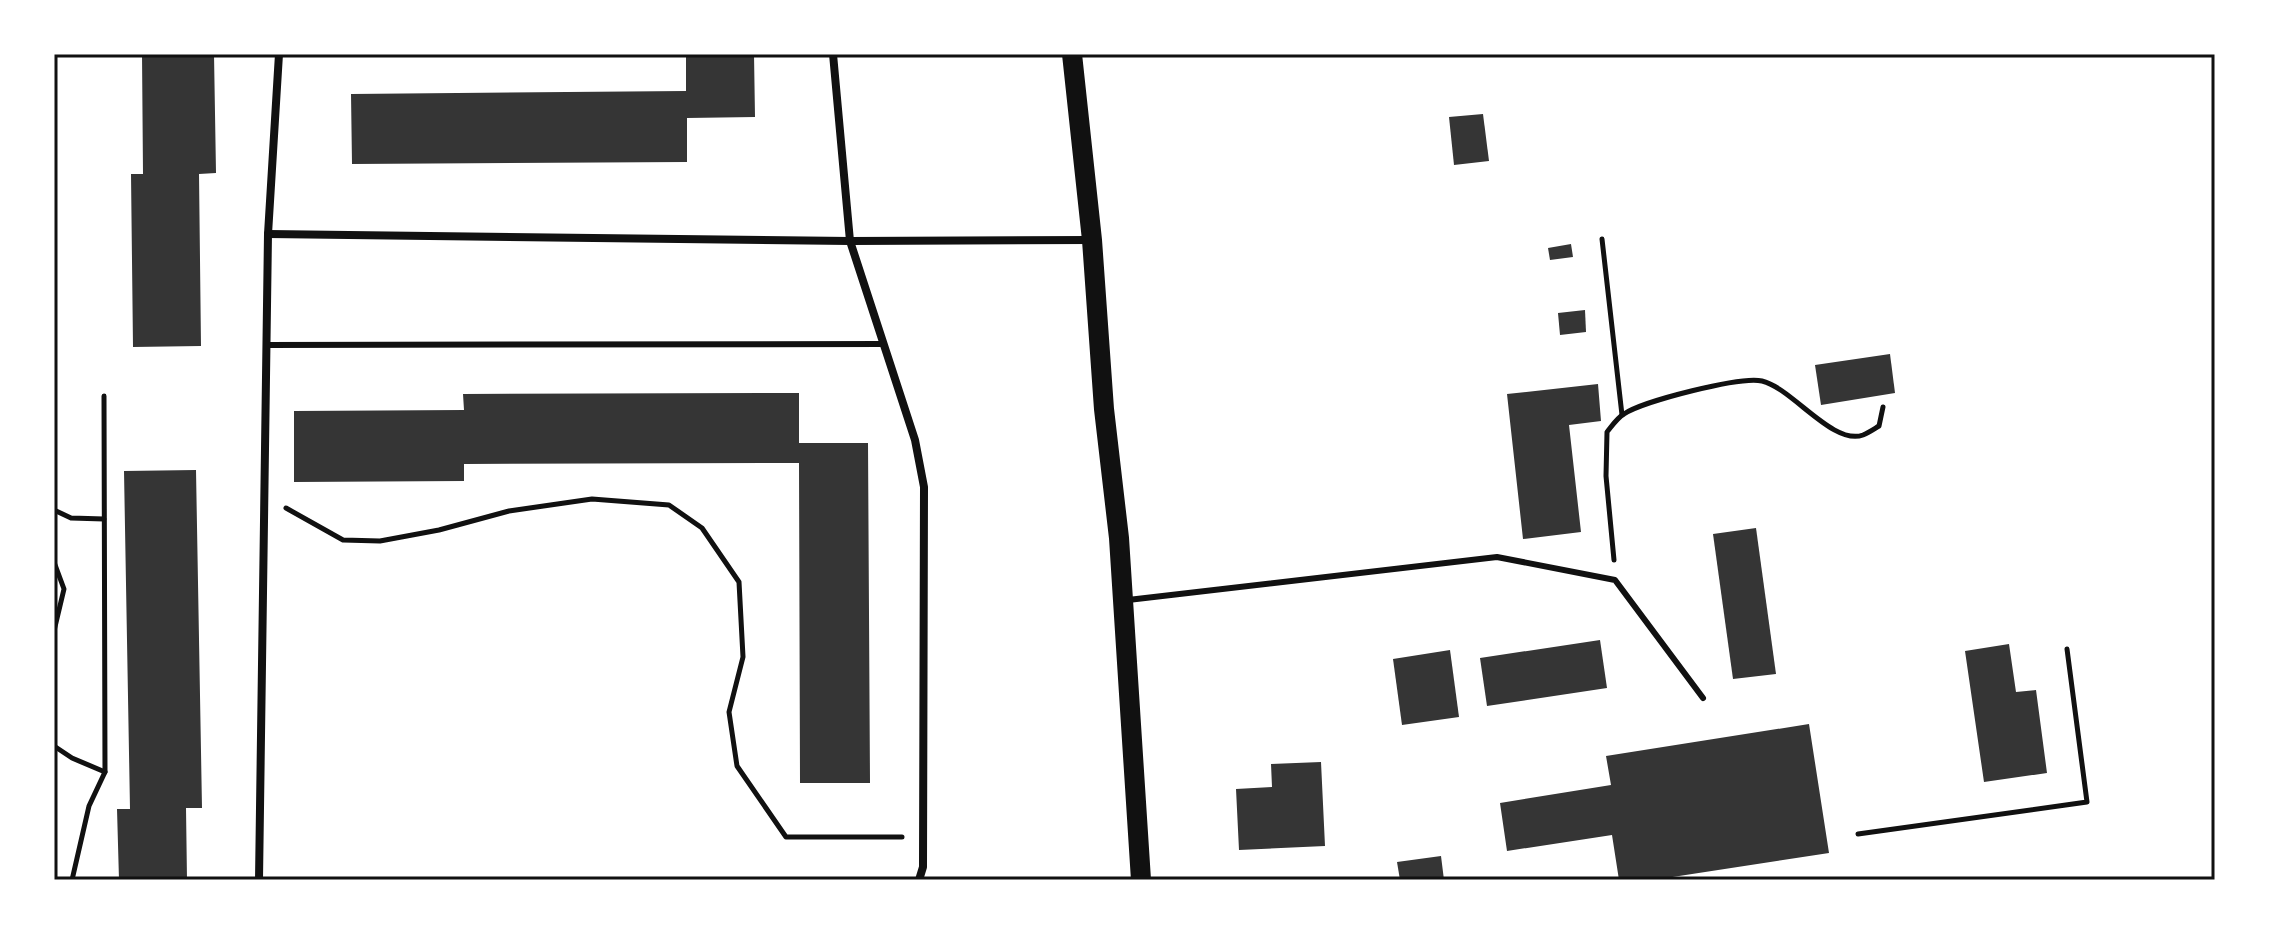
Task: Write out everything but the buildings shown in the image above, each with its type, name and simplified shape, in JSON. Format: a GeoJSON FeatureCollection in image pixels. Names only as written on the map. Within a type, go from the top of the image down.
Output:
{"type":"FeatureCollection","features":[{"type":"Feature","properties":{"kind":"main road"},"geometry":{"type":"LineString","coordinates":[[1072,54],[1124,601],[1141,880]]}},
{"type":"Feature","properties":{"kind":"street"},"geometry":{"type":"LineString","coordinates":[[259,880],[268,234],[279,54]]}},
{"type":"Feature","properties":{"kind":"street"},"geometry":{"type":"LineString","coordinates":[[833,54],[850,241],[915,440],[924,487],[923,867],[919,880]]}},
{"type":"Feature","properties":{"kind":"street"},"geometry":{"type":"LineString","coordinates":[[268,234],[850,241],[1092,240]]}},
{"type":"Feature","properties":{"kind":"lane"},"geometry":{"type":"LineString","coordinates":[[266,345],[882,344]]}},
{"type":"Feature","properties":{"kind":"lane"},"geometry":{"type":"LineString","coordinates":[[1124,601],[1497,557],[1615,580],[1703,698]]}},
{"type":"Feature","properties":{"kind":"path"},"geometry":{"type":"LineString","coordinates":[[1602,239],[1622,415]]}},
{"type":"Feature","properties":{"kind":"path"},"geometry":{"type":"LineString","coordinates":[[1615,580],[1606,476],[1607,432],[1622,415],[1671,395],[1760,380],[1778,389],[1839,433],[1860,436],[1879,426],[1883,407]]}},
{"type":"Feature","properties":{"kind":"path"},"geometry":{"type":"LineString","coordinates":[[72,880],[89,806],[105,772],[104,396]]}},
{"type":"Feature","properties":{"kind":"path"},"geometry":{"type":"LineString","coordinates":[[265,495],[343,540],[380,541],[439,530],[509,511],[592,499],[669,505],[702,528],[739,582],[743,657],[729,712],[737,766],[786,837],[923,837]]}},
{"type":"Feature","properties":{"kind":"path"},"geometry":{"type":"LineString","coordinates":[[54,510],[71,518],[104,519]]}},
{"type":"Feature","properties":{"kind":"path"},"geometry":{"type":"LineString","coordinates":[[54,562],[64,589],[54,631]]}},
{"type":"Feature","properties":{"kind":"path"},"geometry":{"type":"LineString","coordinates":[[1858,834],[2087,802],[2067,649]]}},
{"type":"Feature","properties":{"kind":"path"},"geometry":{"type":"LineString","coordinates":[[54,746],[72,758],[105,772]]}}]}
